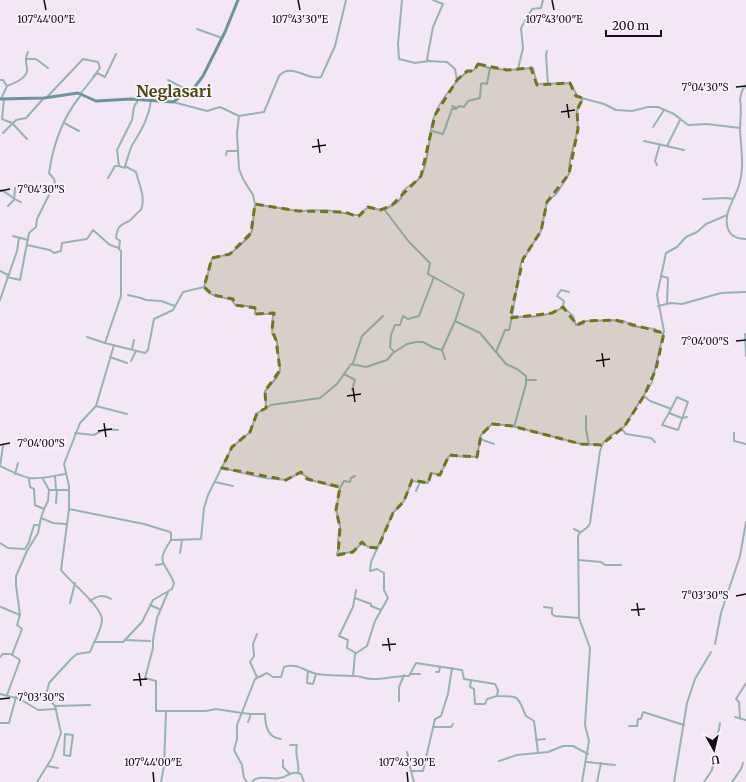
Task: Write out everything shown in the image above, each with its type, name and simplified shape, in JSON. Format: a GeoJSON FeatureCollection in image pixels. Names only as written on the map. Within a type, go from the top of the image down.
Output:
{"type":"FeatureCollection","features":[{"type":"Feature","properties":{"kind":"main road"},"geometry":{"type":"LineString","coordinates":[[2,99],[46,98],[81,94],[98,101],[138,100],[173,102],[198,84],[222,38],[238,0]]}},
{"type":"Feature","properties":{"kind":"street"},"geometry":{"type":"LineString","coordinates":[[173,102],[207,110],[220,107],[239,116],[263,113],[278,76],[283,73],[295,71],[317,78],[321,77],[335,46],[346,0]]}},
{"type":"Feature","properties":{"kind":"street"},"geometry":{"type":"LineString","coordinates":[[402,0],[398,44],[399,58],[415,63],[429,61],[448,63],[455,70],[458,80]]}},
{"type":"Feature","properties":{"kind":"street"},"geometry":{"type":"LineString","coordinates":[[429,61],[427,58],[433,28],[443,4],[433,0]]}},
{"type":"Feature","properties":{"kind":"street"},"geometry":{"type":"LineString","coordinates":[[518,69],[523,48],[522,27],[532,9],[541,8],[543,0]]}},
{"type":"Feature","properties":{"kind":"street"},"geometry":{"type":"LineString","coordinates":[[197,29],[222,38]]}},
{"type":"Feature","properties":{"kind":"street"},"geometry":{"type":"LineString","coordinates":[[547,51],[548,84]]}},
{"type":"Feature","properties":{"kind":"street"},"geometry":{"type":"LineString","coordinates":[[27,139],[12,123],[2,118],[2,99],[7,86],[16,82],[26,73],[26,59],[28,52]]}},
{"type":"Feature","properties":{"kind":"street"},"geometry":{"type":"LineString","coordinates":[[93,78],[98,73],[105,77],[116,54]]}},
{"type":"Feature","properties":{"kind":"street"},"geometry":{"type":"LineString","coordinates":[[26,59],[37,60],[48,68]]}},
{"type":"Feature","properties":{"kind":"street"},"geometry":{"type":"LineString","coordinates":[[0,272],[20,280],[30,231],[36,227],[44,204],[54,186],[54,179],[48,172],[53,147],[67,115],[100,68],[98,62],[83,59],[26,118],[22,120],[18,119],[3,133]]}},
{"type":"Feature","properties":{"kind":"street"},"geometry":{"type":"LineString","coordinates":[[384,209],[400,199],[402,192],[418,181],[423,172],[434,119],[440,103],[458,80],[467,71],[475,70],[478,64],[490,68],[533,68],[537,84],[570,83],[576,95],[604,104],[616,110],[632,111],[652,107],[674,114],[688,125],[707,124],[740,128]]}},
{"type":"Feature","properties":{"kind":"street"},"geometry":{"type":"LineString","coordinates":[[432,131],[443,134],[451,109],[457,108],[458,106],[465,106],[468,100],[480,98],[482,84],[487,84],[490,68]]}},
{"type":"Feature","properties":{"kind":"street"},"geometry":{"type":"LineString","coordinates":[[0,80],[3,80],[7,86]]}},
{"type":"Feature","properties":{"kind":"street"},"geometry":{"type":"LineString","coordinates":[[168,80],[189,91]]}},
{"type":"Feature","properties":{"kind":"street"},"geometry":{"type":"LineString","coordinates":[[746,85],[740,98],[740,128],[743,153],[740,183],[727,215],[728,229],[732,235],[738,238],[746,239]]}},
{"type":"Feature","properties":{"kind":"street"},"geometry":{"type":"LineString","coordinates":[[496,352],[505,330],[509,330],[521,263],[541,232],[547,202],[557,193],[569,174],[571,156],[578,129],[577,111],[583,98]]}},
{"type":"Feature","properties":{"kind":"street"},"geometry":{"type":"LineString","coordinates":[[118,166],[118,147],[132,120],[134,107],[138,100]]}},
{"type":"Feature","properties":{"kind":"street"},"geometry":{"type":"LineString","coordinates":[[125,168],[132,144],[138,137],[149,115],[151,101]]}},
{"type":"Feature","properties":{"kind":"street"},"geometry":{"type":"LineString","coordinates":[[452,106],[457,108]]}},
{"type":"Feature","properties":{"kind":"street"},"geometry":{"type":"LineString","coordinates":[[653,127],[664,110]]}},
{"type":"Feature","properties":{"kind":"street"},"geometry":{"type":"LineString","coordinates":[[204,287],[212,258],[230,254],[249,237],[252,230],[255,204],[253,195],[240,173],[237,133],[239,116]]}},
{"type":"Feature","properties":{"kind":"street"},"geometry":{"type":"LineString","coordinates":[[667,146],[680,120]]}},
{"type":"Feature","properties":{"kind":"street"},"geometry":{"type":"LineString","coordinates":[[64,123],[79,131]]}},
{"type":"Feature","properties":{"kind":"street"},"geometry":{"type":"LineString","coordinates":[[644,141],[684,150]]}},
{"type":"Feature","properties":{"kind":"street"},"geometry":{"type":"LineString","coordinates":[[657,165],[655,160],[657,158],[660,144]]}},
{"type":"Feature","properties":{"kind":"street"},"geometry":{"type":"LineString","coordinates":[[226,155],[227,151],[238,151]]}},
{"type":"Feature","properties":{"kind":"street"},"geometry":{"type":"LineString","coordinates":[[105,343],[121,296],[121,251],[119,248],[120,241],[116,238],[117,228],[122,223],[130,220],[134,214],[141,210],[143,204],[143,195],[136,172],[115,166],[108,178]]}},
{"type":"Feature","properties":{"kind":"street"},"geometry":{"type":"LineString","coordinates":[[8,206],[14,200],[15,188]]}},
{"type":"Feature","properties":{"kind":"street"},"geometry":{"type":"LineString","coordinates":[[0,190],[5,191],[14,200],[21,202]]}},
{"type":"Feature","properties":{"kind":"street"},"geometry":{"type":"LineString","coordinates":[[702,199],[733,199]]}},
{"type":"Feature","properties":{"kind":"street"},"geometry":{"type":"LineString","coordinates":[[255,204],[298,211],[320,210],[355,215],[359,215],[371,206],[384,209],[409,242],[430,263],[431,266],[428,272],[464,294],[455,321],[442,350],[445,359]]}},
{"type":"Feature","properties":{"kind":"street"},"geometry":{"type":"LineString","coordinates":[[582,782],[587,762],[589,741],[585,725],[590,648],[580,618],[578,536],[580,532],[589,527],[601,445],[610,436],[622,428],[652,382],[664,333],[657,295],[667,252],[677,247],[686,237],[697,232],[706,224],[727,215]]}},
{"type":"Feature","properties":{"kind":"street"},"geometry":{"type":"LineString","coordinates":[[26,245],[49,250],[54,253],[61,251],[62,243],[86,239],[93,230],[110,245],[119,248]]}},
{"type":"Feature","properties":{"kind":"street"},"geometry":{"type":"LineString","coordinates":[[13,236],[28,240]]}},
{"type":"Feature","properties":{"kind":"street"},"geometry":{"type":"LineString","coordinates":[[0,300],[7,276],[17,251],[19,238]]}},
{"type":"Feature","properties":{"kind":"street"},"geometry":{"type":"LineString","coordinates":[[661,276],[668,278],[667,304]]}},
{"type":"Feature","properties":{"kind":"street"},"geometry":{"type":"LineString","coordinates":[[395,352],[390,347],[391,335],[395,325],[400,325],[403,316],[408,318],[419,316],[434,277]]}},
{"type":"Feature","properties":{"kind":"street"},"geometry":{"type":"LineString","coordinates":[[87,337],[136,351],[147,352],[153,321],[169,313],[183,292],[195,291],[204,287]]}},
{"type":"Feature","properties":{"kind":"street"},"geometry":{"type":"LineString","coordinates":[[204,287],[205,290],[213,295],[232,300],[235,305],[255,308],[255,314],[272,314],[272,330],[277,342],[280,371],[265,391],[266,408]]}},
{"type":"Feature","properties":{"kind":"street"},"geometry":{"type":"LineString","coordinates":[[563,307],[564,301],[558,296],[561,290],[569,292]]}},
{"type":"Feature","properties":{"kind":"street"},"geometry":{"type":"LineString","coordinates":[[658,306],[667,304],[682,304],[721,293],[746,292]]}},
{"type":"Feature","properties":{"kind":"street"},"geometry":{"type":"LineString","coordinates":[[128,296],[146,300],[161,301],[175,306]]}},
{"type":"Feature","properties":{"kind":"street"},"geometry":{"type":"LineString","coordinates":[[512,316],[529,316],[552,313],[563,307]]}},
{"type":"Feature","properties":{"kind":"street"},"geometry":{"type":"LineString","coordinates":[[563,307],[573,316],[576,325],[583,324],[585,321],[614,320],[624,321],[632,326],[655,329],[656,332],[664,333]]}},
{"type":"Feature","properties":{"kind":"street"},"geometry":{"type":"LineString","coordinates":[[171,540],[201,540],[205,504],[232,447],[250,432],[256,413],[266,408],[293,401],[317,400],[330,391],[353,364],[362,336],[367,329],[380,321],[383,316]]}},
{"type":"Feature","properties":{"kind":"street"},"geometry":{"type":"LineString","coordinates":[[455,321],[480,333],[507,365],[523,373],[527,380],[514,427]]}},
{"type":"Feature","properties":{"kind":"street"},"geometry":{"type":"LineString","coordinates":[[744,334],[746,356]]}},
{"type":"Feature","properties":{"kind":"street"},"geometry":{"type":"LineString","coordinates":[[132,349],[134,340]]}},
{"type":"Feature","properties":{"kind":"street"},"geometry":{"type":"LineString","coordinates":[[353,364],[364,367],[388,360],[395,352],[407,344],[419,342],[442,350]]}},
{"type":"Feature","properties":{"kind":"street"},"geometry":{"type":"LineString","coordinates":[[37,782],[47,766],[58,743],[61,731],[56,708],[46,695],[47,686],[74,656],[89,653],[102,619],[90,601],[75,583],[61,570],[69,509],[69,490],[64,464],[82,418],[96,406],[114,345]]}},
{"type":"Feature","properties":{"kind":"street"},"geometry":{"type":"LineString","coordinates":[[131,361],[136,351]]}},
{"type":"Feature","properties":{"kind":"street"},"geometry":{"type":"LineString","coordinates":[[110,357],[127,363]]}},
{"type":"Feature","properties":{"kind":"street"},"geometry":{"type":"LineString","coordinates":[[344,374],[355,380],[352,390]]}},
{"type":"Feature","properties":{"kind":"street"},"geometry":{"type":"LineString","coordinates":[[527,380],[536,380]]}},
{"type":"Feature","properties":{"kind":"street"},"geometry":{"type":"LineString","coordinates":[[644,396],[671,409]]}},
{"type":"Feature","properties":{"kind":"street"},"geometry":{"type":"LineString","coordinates":[[677,397],[688,401],[678,430],[666,428],[662,425],[671,409],[677,397]]}},
{"type":"Feature","properties":{"kind":"street"},"geometry":{"type":"LineString","coordinates":[[96,406],[127,414]]}},
{"type":"Feature","properties":{"kind":"street"},"geometry":{"type":"LineString","coordinates":[[669,414],[682,418],[686,417]]}},
{"type":"Feature","properties":{"kind":"street"},"geometry":{"type":"LineString","coordinates":[[586,416],[586,429],[589,445]]}},
{"type":"Feature","properties":{"kind":"street"},"geometry":{"type":"LineString","coordinates":[[356,653],[367,646],[375,621],[388,598],[384,590],[384,573],[376,569],[370,570],[393,513],[404,501],[412,481],[428,483],[431,474],[440,475],[449,456],[477,457],[483,431],[488,429],[492,424],[514,427],[589,445],[601,445]]}},
{"type":"Feature","properties":{"kind":"street"},"geometry":{"type":"LineString","coordinates":[[622,428],[626,434],[651,438],[654,442]]}},
{"type":"Feature","properties":{"kind":"street"},"geometry":{"type":"LineString","coordinates":[[75,433],[94,435],[105,429],[118,430]]}},
{"type":"Feature","properties":{"kind":"street"},"geometry":{"type":"LineString","coordinates":[[734,433],[734,441],[746,444]]}},
{"type":"Feature","properties":{"kind":"street"},"geometry":{"type":"LineString","coordinates":[[480,439],[494,444]]}},
{"type":"Feature","properties":{"kind":"street"},"geometry":{"type":"LineString","coordinates":[[3,446],[0,466],[15,474],[29,479],[43,479],[65,474]]}},
{"type":"Feature","properties":{"kind":"street"},"geometry":{"type":"LineString","coordinates":[[15,474],[18,463]]}},
{"type":"Feature","properties":{"kind":"street"},"geometry":{"type":"LineString","coordinates":[[222,468],[265,478],[286,480],[300,473],[314,481],[340,488]]}},
{"type":"Feature","properties":{"kind":"street"},"geometry":{"type":"LineString","coordinates":[[55,476],[56,503]]}},
{"type":"Feature","properties":{"kind":"street"},"geometry":{"type":"LineString","coordinates":[[355,476],[351,478],[350,482],[344,482],[340,488],[336,510],[340,527],[337,555],[353,552],[362,543],[368,547],[378,548]]}},
{"type":"Feature","properties":{"kind":"street"},"geometry":{"type":"LineString","coordinates":[[29,479],[30,487],[34,488],[34,505],[44,509]]}},
{"type":"Feature","properties":{"kind":"street"},"geometry":{"type":"LineString","coordinates":[[26,550],[38,532],[44,509],[48,502],[49,490],[43,479]]}},
{"type":"Feature","properties":{"kind":"street"},"geometry":{"type":"LineString","coordinates":[[215,482],[233,486]]}},
{"type":"Feature","properties":{"kind":"street"},"geometry":{"type":"LineString","coordinates":[[416,491],[420,482]]}},
{"type":"Feature","properties":{"kind":"street"},"geometry":{"type":"LineString","coordinates":[[49,490],[69,490]]}},
{"type":"Feature","properties":{"kind":"street"},"geometry":{"type":"LineString","coordinates":[[69,509],[144,524],[172,533],[171,540],[162,555],[163,564],[174,583],[159,609],[155,626],[152,657],[145,678],[156,681],[156,711],[206,711],[216,709],[251,714],[265,714],[264,723],[269,732],[273,737],[281,739]]}},
{"type":"Feature","properties":{"kind":"street"},"geometry":{"type":"LineString","coordinates":[[41,518],[54,523],[66,524]]}},
{"type":"Feature","properties":{"kind":"street"},"geometry":{"type":"LineString","coordinates":[[715,644],[721,614],[740,556],[746,522]]}},
{"type":"Feature","properties":{"kind":"street"},"geometry":{"type":"LineString","coordinates":[[12,655],[22,629],[17,625],[20,615],[16,576],[34,525],[39,525]]}},
{"type":"Feature","properties":{"kind":"street"},"geometry":{"type":"LineString","coordinates":[[574,529],[580,532]]}},
{"type":"Feature","properties":{"kind":"street"},"geometry":{"type":"LineString","coordinates":[[180,552],[182,540]]}},
{"type":"Feature","properties":{"kind":"street"},"geometry":{"type":"LineString","coordinates":[[0,543],[8,548],[26,550]]}},
{"type":"Feature","properties":{"kind":"street"},"geometry":{"type":"LineString","coordinates":[[579,560],[601,562],[605,565],[621,565]]}},
{"type":"Feature","properties":{"kind":"street"},"geometry":{"type":"LineString","coordinates":[[156,565],[163,564]]}},
{"type":"Feature","properties":{"kind":"street"},"geometry":{"type":"LineString","coordinates":[[70,603],[75,583]]}},
{"type":"Feature","properties":{"kind":"street"},"geometry":{"type":"LineString","coordinates":[[356,590],[353,607],[339,636],[348,640],[347,648],[356,653]]}},
{"type":"Feature","properties":{"kind":"street"},"geometry":{"type":"LineString","coordinates":[[94,642],[122,643],[142,622],[155,598],[168,592]]}},
{"type":"Feature","properties":{"kind":"street"},"geometry":{"type":"LineString","coordinates":[[90,601],[100,596],[106,596],[111,599]]}},
{"type":"Feature","properties":{"kind":"street"},"geometry":{"type":"LineString","coordinates":[[355,598],[371,604],[371,606],[381,610]]}},
{"type":"Feature","properties":{"kind":"street"},"geometry":{"type":"LineString","coordinates":[[150,605],[159,609]]}},
{"type":"Feature","properties":{"kind":"street"},"geometry":{"type":"LineString","coordinates":[[1,607],[20,615]]}},
{"type":"Feature","properties":{"kind":"street"},"geometry":{"type":"LineString","coordinates":[[544,607],[552,608],[552,614],[555,616],[580,618]]}},
{"type":"Feature","properties":{"kind":"street"},"geometry":{"type":"LineString","coordinates":[[257,677],[250,662],[254,656],[253,644],[256,642],[258,634]]}},
{"type":"Feature","properties":{"kind":"street"},"geometry":{"type":"LineString","coordinates":[[125,640],[150,641]]}},
{"type":"Feature","properties":{"kind":"street"},"geometry":{"type":"LineString","coordinates":[[674,782],[687,703],[695,679],[711,652]]}},
{"type":"Feature","properties":{"kind":"street"},"geometry":{"type":"LineString","coordinates":[[0,657],[6,653],[20,660],[20,664],[7,695]]}},
{"type":"Feature","properties":{"kind":"street"},"geometry":{"type":"LineString","coordinates":[[353,676],[356,653]]}},
{"type":"Feature","properties":{"kind":"street"},"geometry":{"type":"LineString","coordinates":[[247,782],[244,778],[242,765],[234,750],[237,739],[237,725],[251,686],[257,677],[267,673],[273,677],[281,677],[286,666],[299,666],[316,674],[374,679],[404,675],[409,676],[416,663],[440,666],[463,671],[464,678],[495,684],[498,690],[497,696]]}},
{"type":"Feature","properties":{"kind":"street"},"geometry":{"type":"LineString","coordinates":[[436,672],[439,671],[440,666]]}},
{"type":"Feature","properties":{"kind":"street"},"geometry":{"type":"LineString","coordinates":[[412,771],[424,771],[433,727],[436,718],[441,716],[452,668]]}},
{"type":"Feature","properties":{"kind":"street"},"geometry":{"type":"LineString","coordinates":[[308,671],[307,683],[313,684],[316,674]]}},
{"type":"Feature","properties":{"kind":"street"},"geometry":{"type":"LineString","coordinates":[[411,673],[420,674]]}},
{"type":"Feature","properties":{"kind":"street"},"geometry":{"type":"LineString","coordinates":[[399,701],[399,686],[404,675]]}},
{"type":"Feature","properties":{"kind":"street"},"geometry":{"type":"LineString","coordinates":[[471,680],[470,687],[474,689],[475,704],[485,704],[486,699],[497,696],[517,698],[520,700],[526,716],[534,721],[538,752]]}},
{"type":"Feature","properties":{"kind":"street"},"geometry":{"type":"LineString","coordinates":[[740,718],[739,702],[736,699],[746,683]]}},
{"type":"Feature","properties":{"kind":"street"},"geometry":{"type":"LineString","coordinates":[[0,694],[16,697],[38,710],[90,705]]}},
{"type":"Feature","properties":{"kind":"street"},"geometry":{"type":"LineString","coordinates":[[0,723],[9,723],[16,697]]}},
{"type":"Feature","properties":{"kind":"street"},"geometry":{"type":"LineString","coordinates":[[161,782],[164,766],[166,711]]}},
{"type":"Feature","properties":{"kind":"street"},"geometry":{"type":"LineString","coordinates":[[629,726],[638,726],[638,719],[641,719],[643,712],[684,725]]}},
{"type":"Feature","properties":{"kind":"street"},"geometry":{"type":"LineString","coordinates":[[248,722],[251,714]]}},
{"type":"Feature","properties":{"kind":"street"},"geometry":{"type":"LineString","coordinates":[[735,717],[746,720]]}},
{"type":"Feature","properties":{"kind":"street"},"geometry":{"type":"LineString","coordinates":[[704,782],[712,770],[720,723]]}},
{"type":"Feature","properties":{"kind":"street"},"geometry":{"type":"LineString","coordinates":[[433,727],[451,727],[453,724]]}},
{"type":"Feature","properties":{"kind":"street"},"geometry":{"type":"LineString","coordinates":[[65,734],[72,735],[70,756],[64,755],[64,743],[65,734]]}},
{"type":"Feature","properties":{"kind":"street"},"geometry":{"type":"LineString","coordinates":[[536,740],[545,739]]}},
{"type":"Feature","properties":{"kind":"street"},"geometry":{"type":"LineString","coordinates":[[58,743],[64,743]]}},
{"type":"Feature","properties":{"kind":"street"},"geometry":{"type":"LineString","coordinates":[[290,745],[297,746],[295,751],[299,764],[298,773]]}},
{"type":"Feature","properties":{"kind":"street"},"geometry":{"type":"LineString","coordinates":[[499,761],[517,754],[548,752],[566,746],[573,746],[588,754]]}},
{"type":"Feature","properties":{"kind":"street"},"geometry":{"type":"LineString","coordinates":[[406,752],[414,782]]}},
{"type":"Feature","properties":{"kind":"street"},"geometry":{"type":"LineString","coordinates":[[283,760],[283,767],[288,773]]}},
{"type":"Feature","properties":{"kind":"street"},"geometry":{"type":"LineString","coordinates":[[587,762],[615,765]]}},
{"type":"Feature","properties":{"kind":"street"},"geometry":{"type":"LineString","coordinates":[[732,782],[741,769],[743,763]]}},
{"type":"Feature","properties":{"kind":"street"},"geometry":{"type":"LineString","coordinates":[[598,782],[601,764]]}},
{"type":"Feature","properties":{"kind":"street"},"geometry":{"type":"LineString","coordinates":[[47,766],[58,768]]}},
{"type":"Feature","properties":{"kind":"street"},"geometry":{"type":"LineString","coordinates":[[252,782],[257,778],[280,778],[288,773],[298,773],[303,777],[304,782]]}},
{"type":"Feature","properties":{"kind":"highlighted area"},"geometry":{"type":"Polygon","coordinates":[[[478,64],[507,70],[531,68],[537,85],[570,83],[576,96],[583,98],[577,110],[578,129],[569,174],[547,202],[541,231],[523,259],[510,318],[552,313],[563,307],[577,325],[585,321],[615,320],[664,333],[656,369],[644,396],[624,427],[601,445],[581,444],[512,426],[492,424],[481,435],[477,457],[449,455],[440,475],[431,474],[428,483],[412,480],[404,501],[393,513],[378,548],[367,547],[362,542],[353,552],[338,555],[340,527],[336,510],[340,487],[307,479],[301,472],[286,480],[222,468],[232,447],[250,432],[257,413],[266,408],[265,391],[280,370],[276,340],[272,330],[274,313],[255,314],[255,308],[235,305],[233,299],[213,295],[204,287],[212,258],[230,254],[251,233],[255,204],[298,211],[345,212],[358,217],[368,207],[380,210],[391,206],[421,176],[435,115],[457,80],[467,71],[474,71],[478,64]]]}},
{"type":"Feature","properties":{"kind":"district","name":"Neglasari"},"geometry":{"type":"Point","coordinates":[174,91]}}]}
